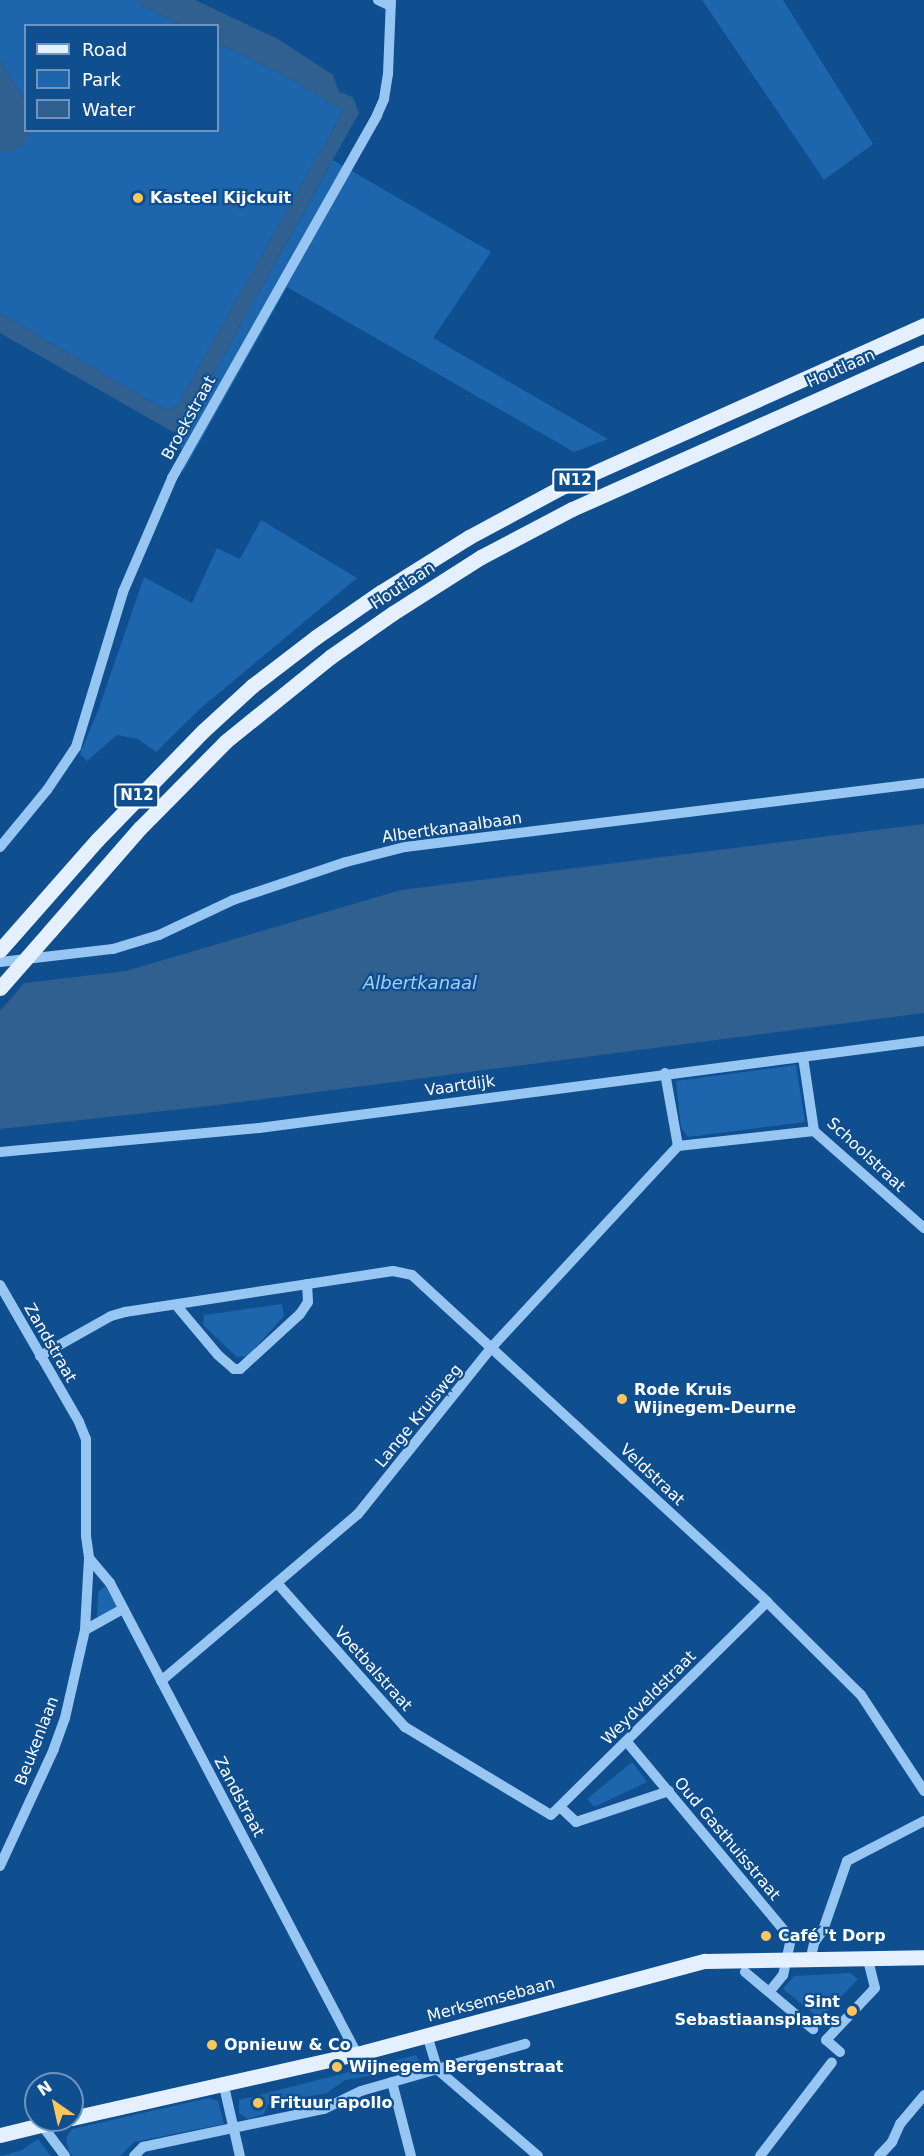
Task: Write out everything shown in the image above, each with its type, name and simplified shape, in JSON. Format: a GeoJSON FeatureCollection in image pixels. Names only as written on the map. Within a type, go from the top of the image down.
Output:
{"type":"FeatureCollection","features":[{"type":"Feature","properties":{"kind":"main road","name":"Houtlaan"},"geometry":{"type":"LineString","coordinates":[[0,950],[137,796],[211,724],[288,658],[381,592],[469,537],[560,488],[924,325]]}},
{"type":"Feature","properties":{"kind":"main road","name":"Houtlaan"},"geometry":{"type":"LineString","coordinates":[[0,988],[140,828],[226,741],[330,657],[393,613],[481,557],[572,508],[924,352]]}},
{"type":"Feature","properties":{"kind":"main road","name":"Merksemsebaan"},"geometry":{"type":"LineString","coordinates":[[84,2115],[223,2082],[357,2054],[705,1961],[810,1961],[924,1957]]}},
{"type":"Feature","properties":{"kind":"main road"},"geometry":{"type":"LineString","coordinates":[[0,2134],[24,2128]]}},
{"type":"Feature","properties":{"kind":"street"},"geometry":{"type":"LineString","coordinates":[[378,0],[391,3]]}},
{"type":"Feature","properties":{"kind":"street","name":"Broekstraat"},"geometry":{"type":"LineString","coordinates":[[0,847],[47,790],[76,747],[123,592],[172,478],[377,115],[384,99],[388,74],[391,3]]}},
{"type":"Feature","properties":{"kind":"street","name":"Albertkanaalbaan"},"geometry":{"type":"LineString","coordinates":[[0,962],[113,950],[159,935],[233,900],[346,862],[405,848],[924,783]]}},
{"type":"Feature","properties":{"kind":"street","name":"Vaartdijk"},"geometry":{"type":"LineString","coordinates":[[0,1152],[259,1128],[665,1073],[924,1041]]}},
{"type":"Feature","properties":{"kind":"street","name":"Schoolstraat"},"geometry":{"type":"LineString","coordinates":[[802,1057],[814,1131],[924,1228]]}},
{"type":"Feature","properties":{"kind":"street"},"geometry":{"type":"LineString","coordinates":[[665,1073],[678,1146],[814,1131]]}},
{"type":"Feature","properties":{"kind":"street","name":"Lange Kruisweg"},"geometry":{"type":"LineString","coordinates":[[161,1681],[358,1514],[492,1348],[678,1146]]}},
{"type":"Feature","properties":{"kind":"street","name":"Veldstraat"},"geometry":{"type":"LineString","coordinates":[[40,1356],[111,1316],[393,1271],[412,1275],[767,1602],[861,1695],[924,1791]]}},
{"type":"Feature","properties":{"kind":"street"},"geometry":{"type":"LineString","coordinates":[[176,1305],[218,1355],[234,1369],[240,1369],[300,1314],[308,1302],[307,1284]]}},
{"type":"Feature","properties":{"kind":"street","name":"Zandstraat"},"geometry":{"type":"LineString","coordinates":[[0,1285],[86,1439],[86,1536],[90,1558],[85,1630]]}},
{"type":"Feature","properties":{"kind":"street","name":"Zandstraat"},"geometry":{"type":"LineString","coordinates":[[90,1558],[110,1583],[357,2054]]}},
{"type":"Feature","properties":{"kind":"street","name":"Voetbalstraat"},"geometry":{"type":"LineString","coordinates":[[277,1583],[405,1727],[551,1815]]}},
{"type":"Feature","properties":{"kind":"street","name":"Weydveldstraat"},"geometry":{"type":"LineString","coordinates":[[551,1815],[767,1602]]}},
{"type":"Feature","properties":{"kind":"street"},"geometry":{"type":"LineString","coordinates":[[85,1630],[123,1609]]}},
{"type":"Feature","properties":{"kind":"street","name":"Beukenlaan"},"geometry":{"type":"LineString","coordinates":[[0,1866],[54,1749],[65,1718],[85,1630]]}},
{"type":"Feature","properties":{"kind":"street","name":"Oud Gasthuisstraat"},"geometry":{"type":"LineString","coordinates":[[627,1742],[787,1934],[790,1943],[785,1960]]}},
{"type":"Feature","properties":{"kind":"street"},"geometry":{"type":"LineString","coordinates":[[560,1807],[576,1822],[669,1791]]}},
{"type":"Feature","properties":{"kind":"street"},"geometry":{"type":"LineString","coordinates":[[810,1961],[814,1943],[823,1930],[847,1861],[924,1821]]}},
{"type":"Feature","properties":{"kind":"street"},"geometry":{"type":"LineString","coordinates":[[840,2052],[826,2040],[875,1988],[868,1959]]}},
{"type":"Feature","properties":{"kind":"street"},"geometry":{"type":"LineString","coordinates":[[769,1992],[783,1975],[785,1960]]}},
{"type":"Feature","properties":{"kind":"street"},"geometry":{"type":"LineString","coordinates":[[745,1972],[813,2029]]}},
{"type":"Feature","properties":{"kind":"street"},"geometry":{"type":"LineString","coordinates":[[427,2035],[438,2070],[538,2156]]}},
{"type":"Feature","properties":{"kind":"street"},"geometry":{"type":"LineString","coordinates":[[134,2156],[143,2147],[324,2109],[361,2091],[525,2044]]}},
{"type":"Feature","properties":{"kind":"street"},"geometry":{"type":"LineString","coordinates":[[760,2156],[832,2062]]}},
{"type":"Feature","properties":{"kind":"street"},"geometry":{"type":"LineString","coordinates":[[223,2082],[240,2156]]}},
{"type":"Feature","properties":{"kind":"street"},"geometry":{"type":"LineString","coordinates":[[392,2082],[411,2156]]}},
{"type":"Feature","properties":{"kind":"street"},"geometry":{"type":"LineString","coordinates":[[879,2156],[892,2142],[900,2124],[924,2095]]}},
{"type":"Feature","properties":{"kind":"street"},"geometry":{"type":"LineString","coordinates":[[47,2132],[65,2156]]}},
{"type":"Feature","properties":{"kind":"green space"},"geometry":{"type":"Polygon","coordinates":[[[0,0],[139,0],[140,5],[179,24],[24,24],[24,99],[0,59],[0,0]]]}},
{"type":"Feature","properties":{"kind":"green space"},"geometry":{"type":"Polygon","coordinates":[[[702,0],[783,0],[873,144],[824,180],[702,0]]]}},
{"type":"Feature","properties":{"kind":"green space"},"geometry":{"type":"Polygon","coordinates":[[[219,43],[288,77],[343,111],[176,407],[166,410],[0,313],[0,152],[10,152],[31,132],[219,132],[219,43]]]}},
{"type":"Feature","properties":{"kind":"green space"},"geometry":{"type":"Polygon","coordinates":[[[333,160],[491,252],[433,338],[608,439],[574,452],[287,287],[183,472],[180,433],[333,160]]]}},
{"type":"Feature","properties":{"kind":"green space"},"geometry":{"type":"Polygon","coordinates":[[[261,520],[357,578],[201,708],[156,752],[138,739],[117,735],[87,761],[80,754],[99,708],[144,577],[192,603],[217,548],[240,559],[261,520]]]}},
{"type":"Feature","properties":{"kind":"green space"},"geometry":{"type":"Polygon","coordinates":[[[796,1065],[805,1122],[688,1137],[681,1127],[676,1081],[796,1065]]]}},
{"type":"Feature","properties":{"kind":"green space"},"geometry":{"type":"Polygon","coordinates":[[[282,1304],[284,1316],[248,1356],[237,1357],[203,1325],[204,1315],[282,1304]]]}},
{"type":"Feature","properties":{"kind":"green space"},"geometry":{"type":"Polygon","coordinates":[[[105,1586],[118,1608],[97,1618],[98,1592],[105,1586]]]}},
{"type":"Feature","properties":{"kind":"green space"},"geometry":{"type":"Polygon","coordinates":[[[632,1762],[647,1782],[594,1807],[587,1799],[632,1762]]]}},
{"type":"Feature","properties":{"kind":"green space"},"geometry":{"type":"Polygon","coordinates":[[[850,1973],[858,1979],[820,2019],[783,1989],[794,1976],[850,1973]]]}},
{"type":"Feature","properties":{"kind":"green space"},"geometry":{"type":"Polygon","coordinates":[[[416,2055],[422,2067],[345,2080],[327,2093],[268,2104],[264,2114],[248,2119],[239,2113],[239,2100],[416,2055]]]}},
{"type":"Feature","properties":{"kind":"green space"},"geometry":{"type":"Polygon","coordinates":[[[209,2098],[218,2101],[224,2124],[134,2142],[120,2156],[72,2156],[66,2138],[70,2132],[84,2132],[84,2126],[209,2098]]]}},
{"type":"Feature","properties":{"kind":"green space"},"geometry":{"type":"Polygon","coordinates":[[[38,2139],[51,2156],[2,2156],[22,2150],[38,2139]]]}},
{"type":"Feature","properties":{"kind":"water"},"geometry":{"type":"Polygon","coordinates":[[[139,0],[195,0],[278,39],[333,75],[339,92],[353,97],[359,113],[180,433],[171,431],[0,333],[0,313],[166,410],[176,407],[343,111],[288,77],[219,43],[219,24],[179,24],[140,5],[139,0]]]}},
{"type":"Feature","properties":{"kind":"water"},"geometry":{"type":"Polygon","coordinates":[[[0,59],[24,99],[24,132],[32,132],[20,147],[10,152],[0,152],[0,59]]]}},
{"type":"Feature","properties":{"kind":"water","name":"Albertkanaal"},"geometry":{"type":"Polygon","coordinates":[[[924,824],[924,1013],[209,1106],[0,1129],[0,986],[126,971],[401,890],[924,824]]]}},
{"type":"Feature","properties":{"kind":"pier"},"geometry":{"type":"Polygon","coordinates":[[[27,980],[0,1011],[0,983],[27,980]]]}},
{"type":"Feature","properties":{"kind":"place","name":"Kasteel Kijckuit"},"geometry":{"type":"Point","coordinates":[138,198]}},
{"type":"Feature","properties":{"kind":"place","name":"Rode Kruis Wijnegem-Deurne"},"geometry":{"type":"Point","coordinates":[622,1399]}},
{"type":"Feature","properties":{"kind":"place","name":"Café 't Dorp"},"geometry":{"type":"Point","coordinates":[766,1936]}},
{"type":"Feature","properties":{"kind":"place","name":"Sint Sebastiaansplaats"},"geometry":{"type":"Point","coordinates":[852,2011]}},
{"type":"Feature","properties":{"kind":"place","name":"Opnieuw & Co"},"geometry":{"type":"Point","coordinates":[212,2045]}},
{"type":"Feature","properties":{"kind":"place","name":"Wijnegem Bergenstraat"},"geometry":{"type":"Point","coordinates":[337,2067]}},
{"type":"Feature","properties":{"kind":"place","name":"Frituur apollo"},"geometry":{"type":"Point","coordinates":[258,2103]}}]}
